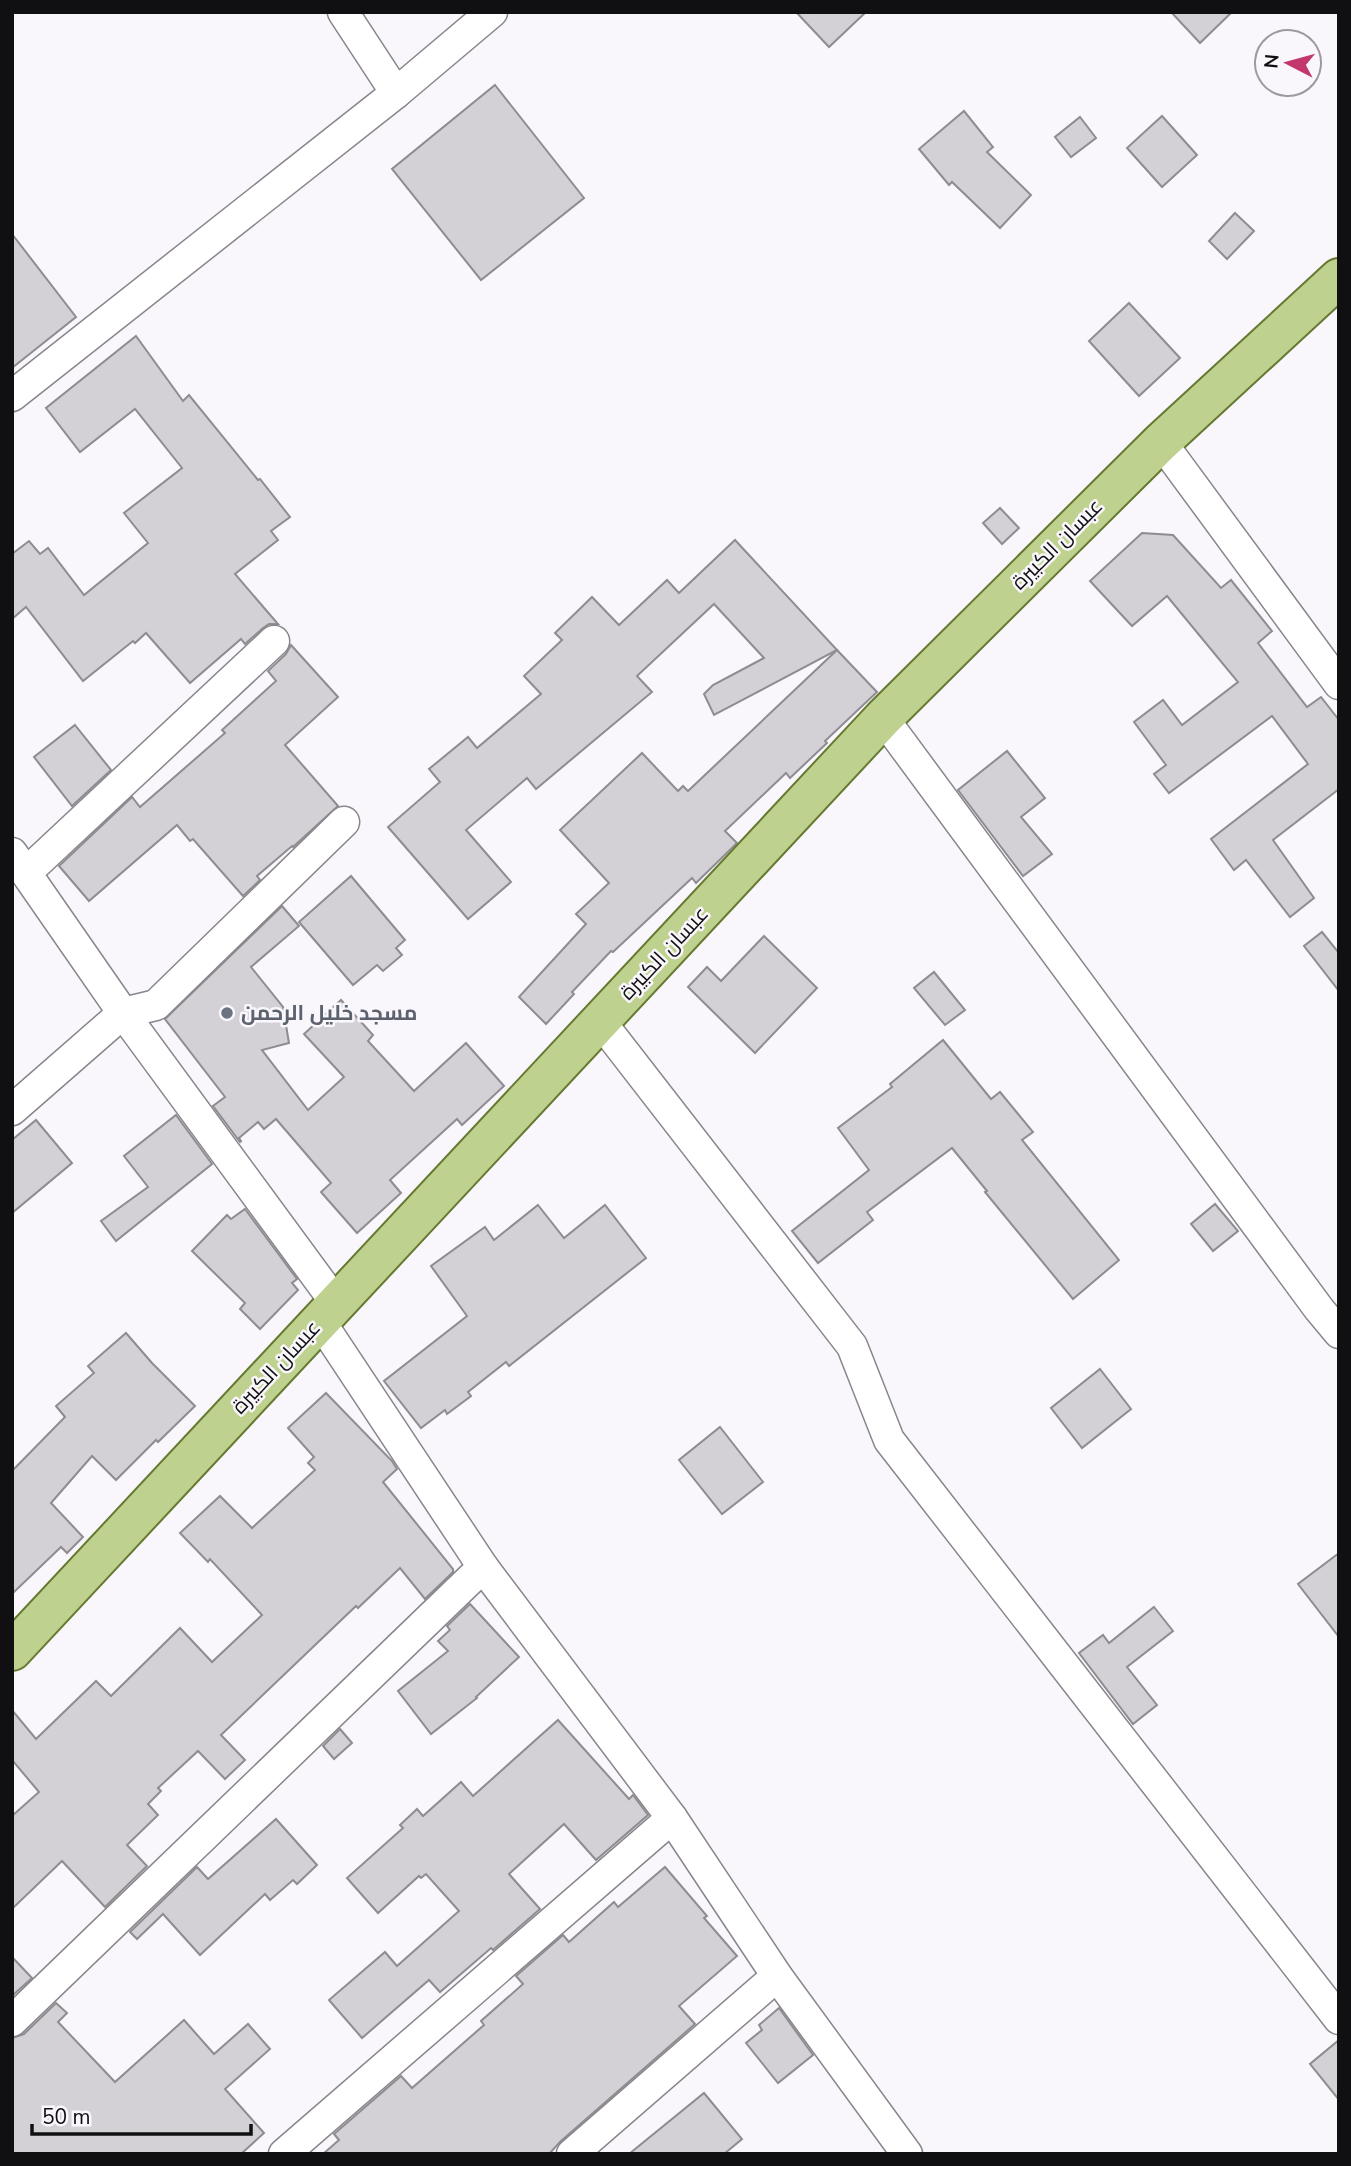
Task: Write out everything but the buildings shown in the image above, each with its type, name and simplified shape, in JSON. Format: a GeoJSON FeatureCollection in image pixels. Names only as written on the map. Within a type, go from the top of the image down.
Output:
{"type":"FeatureCollection","features":[{"type":"Feature","properties":{"kind":"main road","name":"عبسان الكبيرة"},"geometry":{"type":"LineString","coordinates":[[12,1651],[883,718],[1161,442],[1339,278]]}},
{"type":"Feature","properties":{"kind":"street"},"geometry":{"type":"LineString","coordinates":[[343,12],[396,93]]}},
{"type":"Feature","properties":{"kind":"street"},"geometry":{"type":"LineString","coordinates":[[12,396],[396,93],[492,12]]}},
{"type":"Feature","properties":{"kind":"street"},"geometry":{"type":"LineString","coordinates":[[1161,442],[1339,684]]}},
{"type":"Feature","properties":{"kind":"street"},"geometry":{"type":"LineString","coordinates":[[274,641],[20,862],[328,1312],[483,1567],[672,1818],[777,1976],[907,2154]]}},
{"type":"Feature","properties":{"kind":"street"},"geometry":{"type":"LineString","coordinates":[[883,718],[1339,1333]]}},
{"type":"Feature","properties":{"kind":"street"},"geometry":{"type":"LineString","coordinates":[[12,1110],[123,1013],[156,1005],[344,822]]}},
{"type":"Feature","properties":{"kind":"street"},"geometry":{"type":"LineString","coordinates":[[600,1021],[852,1346],[889,1440],[1339,2019]]}},
{"type":"Feature","properties":{"kind":"street"},"geometry":{"type":"LineString","coordinates":[[12,2021],[483,1567]]}},
{"type":"Feature","properties":{"kind":"street"},"geometry":{"type":"LineString","coordinates":[[284,2154],[672,1818]]}},
{"type":"Feature","properties":{"kind":"street"},"geometry":{"type":"LineString","coordinates":[[572,2154],[777,1976]]}},
{"type":"Feature","properties":{"kind":"place","name":"مسجد خليل الرحمن"},"geometry":{"type":"Point","coordinates":[227,1013]}}]}
